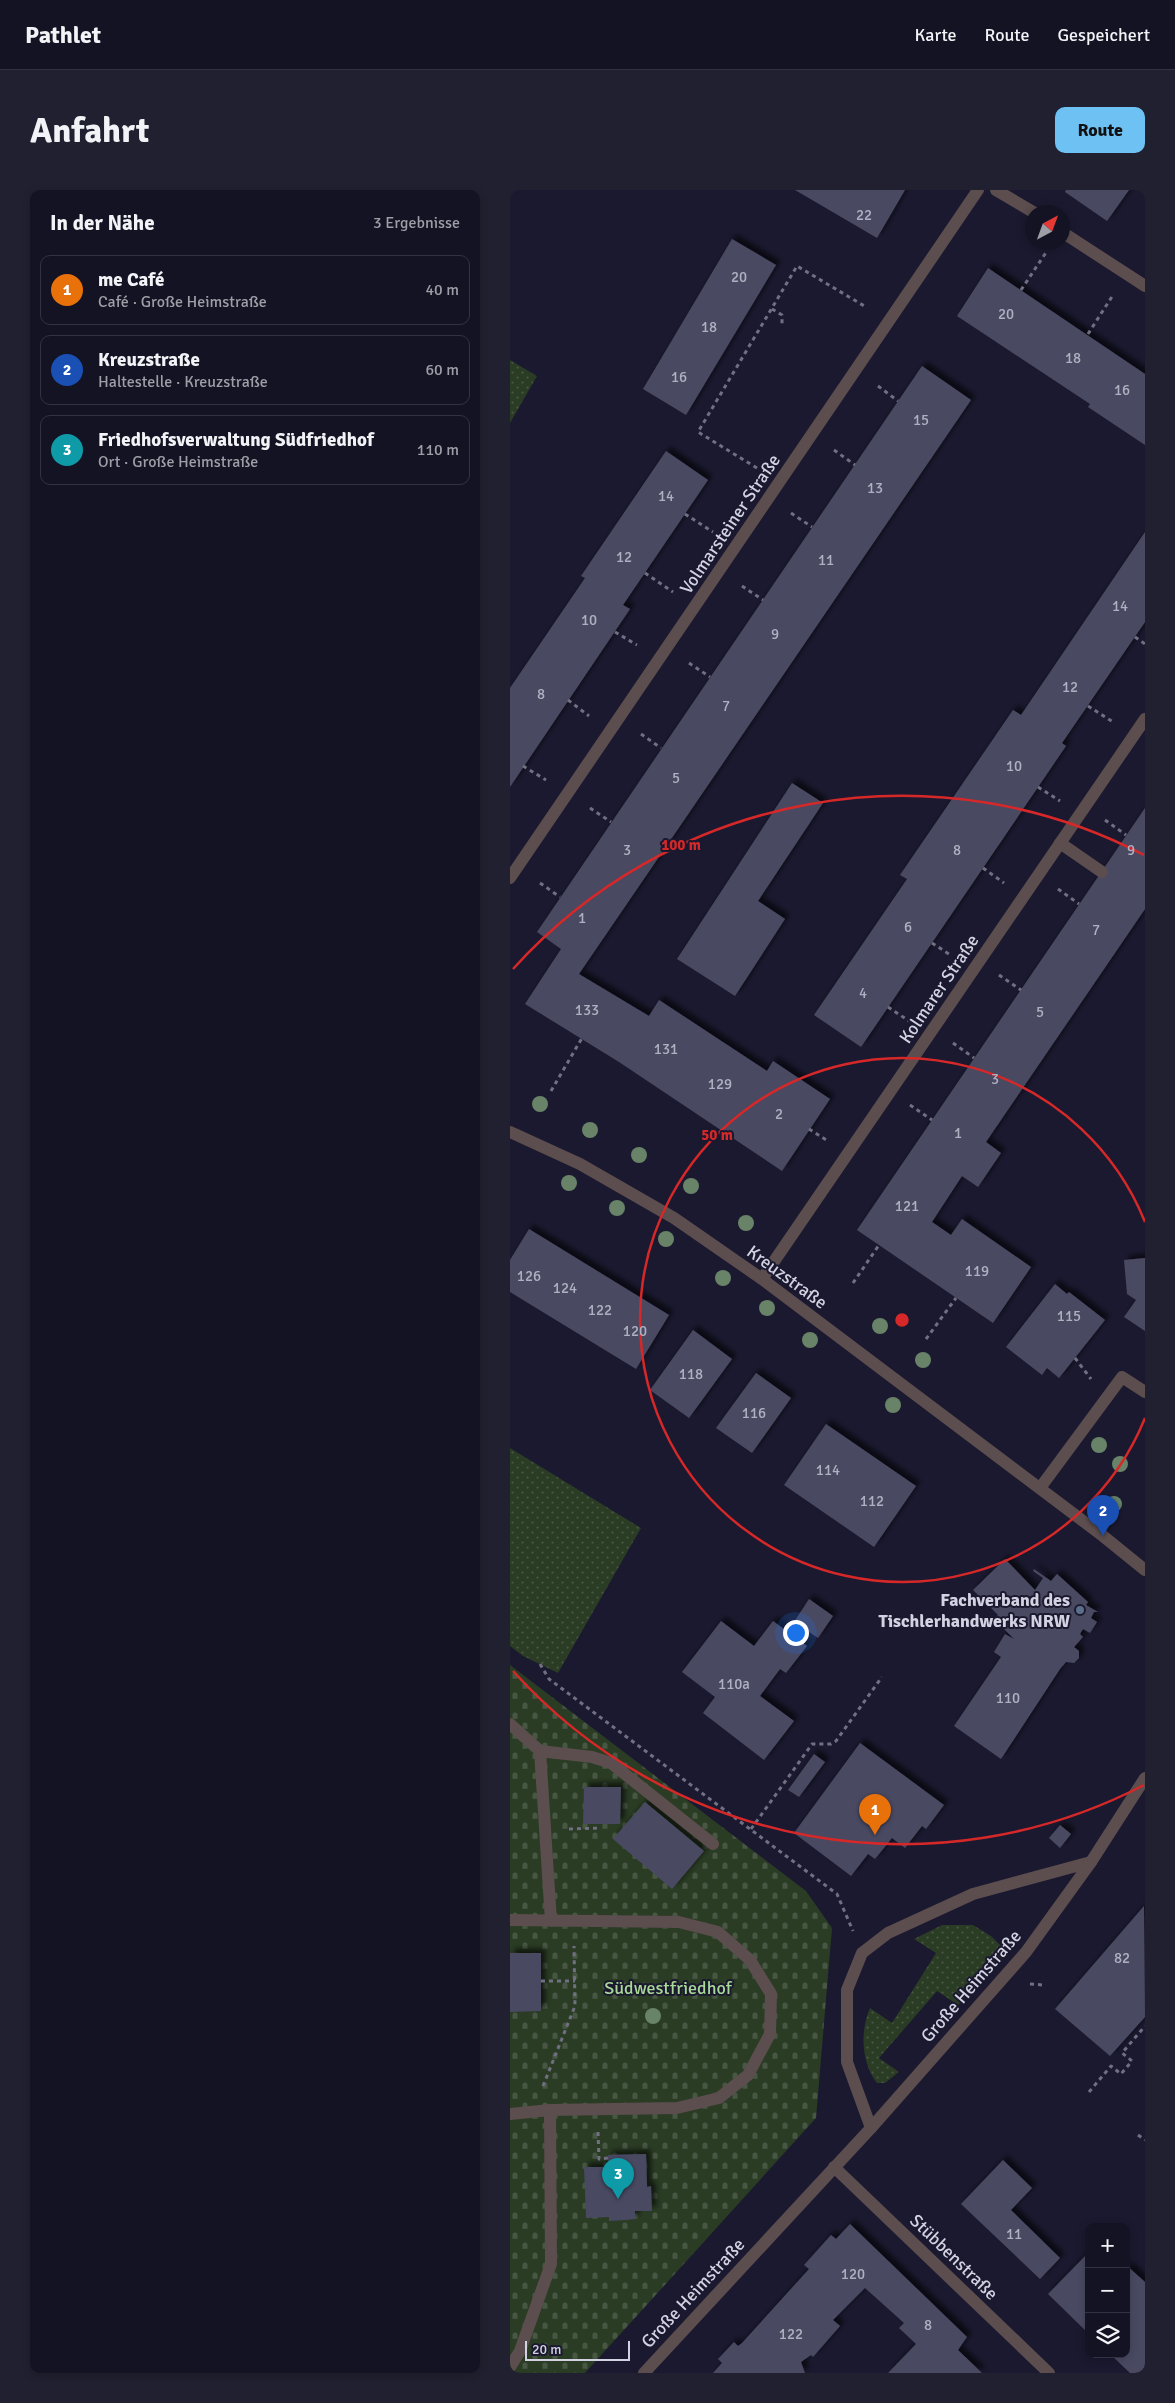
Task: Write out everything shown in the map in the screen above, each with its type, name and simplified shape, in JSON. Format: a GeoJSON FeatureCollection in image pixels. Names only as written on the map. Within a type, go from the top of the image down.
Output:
{"type":"FeatureCollection","features":[{"type":"Feature","properties":{"kind":"street","name":"Volmarsteiner Straße"},"geometry":{"type":"LineString","coordinates":[[510,878],[978,190]]}},
{"type":"Feature","properties":{"kind":"street"},"geometry":{"type":"LineString","coordinates":[[996,190],[1025,207]]}},
{"type":"Feature","properties":{"kind":"street"},"geometry":{"type":"LineString","coordinates":[[1070,237],[1145,286]]}},
{"type":"Feature","properties":{"kind":"street","name":"Kolmarer Straße"},"geometry":{"type":"LineString","coordinates":[[762,1279],[1145,718]]}},
{"type":"Feature","properties":{"kind":"street"},"geometry":{"type":"LineString","coordinates":[[1060,843],[1102,872]]}},
{"type":"Feature","properties":{"kind":"street","name":"Kreuzstraße"},"geometry":{"type":"LineString","coordinates":[[510,1132],[580,1164],[666,1213],[762,1279],[1040,1488],[1145,1570]]}},
{"type":"Feature","properties":{"kind":"street"},"geometry":{"type":"LineString","coordinates":[[1040,1488],[1122,1377],[1145,1392]]}},
{"type":"Feature","properties":{"kind":"street"},"geometry":{"type":"LineString","coordinates":[[510,1724],[540,1751],[592,1757],[611,1763],[713,1844]]}},
{"type":"Feature","properties":{"kind":"street"},"geometry":{"type":"LineString","coordinates":[[540,1751],[551,1921]]}},
{"type":"Feature","properties":{"kind":"street","name":"Große Heimstraße"},"geometry":{"type":"LineString","coordinates":[[644,2373],[871,2128],[1026,1952],[1091,1862],[1145,1778]]}},
{"type":"Feature","properties":{"kind":"street"},"geometry":{"type":"LineString","coordinates":[[871,2128],[847,2062],[847,1990],[862,1953],[888,1933],[973,1894],[1091,1862]]}},
{"type":"Feature","properties":{"kind":"street"},"geometry":{"type":"LineString","coordinates":[[510,1920],[679,1922],[718,1932],[750,1960],[771,1994],[770,2034],[748,2075],[719,2098],[677,2108],[550,2110],[510,2114]]}},
{"type":"Feature","properties":{"kind":"street"},"geometry":{"type":"LineString","coordinates":[[510,2367],[520,2351],[551,2264],[550,2110]]}},
{"type":"Feature","properties":{"kind":"street","name":"Stübbenstraße"},"geometry":{"type":"LineString","coordinates":[[834,2167],[1050,2373]]}},
{"type":"Feature","properties":{"kind":"path"},"geometry":{"type":"LineString","coordinates":[[1022,290],[1047,250]]}},
{"type":"Feature","properties":{"kind":"path"},"geometry":{"type":"LineString","coordinates":[[757,468],[698,432],[797,266],[866,307]]}},
{"type":"Feature","properties":{"kind":"path"},"geometry":{"type":"LineString","coordinates":[[1088,334],[1114,294]]}},
{"type":"Feature","properties":{"kind":"path"},"geometry":{"type":"LineString","coordinates":[[772,309],[782,316],[782,326]]}},
{"type":"Feature","properties":{"kind":"path"},"geometry":{"type":"LineString","coordinates":[[878,386],[898,401]]}},
{"type":"Feature","properties":{"kind":"path"},"geometry":{"type":"LineString","coordinates":[[834,450],[855,465]]}},
{"type":"Feature","properties":{"kind":"path"},"geometry":{"type":"LineString","coordinates":[[791,513],[812,527]]}},
{"type":"Feature","properties":{"kind":"path"},"geometry":{"type":"LineString","coordinates":[[685,514],[713,532]]}},
{"type":"Feature","properties":{"kind":"path"},"geometry":{"type":"LineString","coordinates":[[645,573],[673,592]]}},
{"type":"Feature","properties":{"kind":"path"},"geometry":{"type":"LineString","coordinates":[[742,586],[763,600]]}},
{"type":"Feature","properties":{"kind":"path"},"geometry":{"type":"LineString","coordinates":[[615,632],[637,645]]}},
{"type":"Feature","properties":{"kind":"path"},"geometry":{"type":"LineString","coordinates":[[1135,637],[1145,644]]}},
{"type":"Feature","properties":{"kind":"path"},"geometry":{"type":"LineString","coordinates":[[689,663],[710,677]]}},
{"type":"Feature","properties":{"kind":"path"},"geometry":{"type":"LineString","coordinates":[[568,700],[589,716]]}},
{"type":"Feature","properties":{"kind":"path"},"geometry":{"type":"LineString","coordinates":[[1088,706],[1116,724]]}},
{"type":"Feature","properties":{"kind":"path"},"geometry":{"type":"LineString","coordinates":[[641,734],[661,748]]}},
{"type":"Feature","properties":{"kind":"path"},"geometry":{"type":"LineString","coordinates":[[523,766],[546,780]]}},
{"type":"Feature","properties":{"kind":"path"},"geometry":{"type":"LineString","coordinates":[[1038,787],[1062,803]]}},
{"type":"Feature","properties":{"kind":"path"},"geometry":{"type":"LineString","coordinates":[[590,808],[611,822]]}},
{"type":"Feature","properties":{"kind":"path"},"geometry":{"type":"LineString","coordinates":[[1103,819],[1126,835]]}},
{"type":"Feature","properties":{"kind":"path"},"geometry":{"type":"LineString","coordinates":[[983,868],[1007,885]]}},
{"type":"Feature","properties":{"kind":"path"},"geometry":{"type":"LineString","coordinates":[[540,883],[560,897]]}},
{"type":"Feature","properties":{"kind":"path"},"geometry":{"type":"LineString","coordinates":[[1055,888],[1079,904]]}},
{"type":"Feature","properties":{"kind":"path"},"geometry":{"type":"LineString","coordinates":[[932,943],[957,960]]}},
{"type":"Feature","properties":{"kind":"path"},"geometry":{"type":"LineString","coordinates":[[997,973],[1021,990]]}},
{"type":"Feature","properties":{"kind":"path"},"geometry":{"type":"LineString","coordinates":[[888,1007],[914,1024]]}},
{"type":"Feature","properties":{"kind":"path"},"geometry":{"type":"LineString","coordinates":[[551,1091],[582,1038]]}},
{"type":"Feature","properties":{"kind":"path"},"geometry":{"type":"LineString","coordinates":[[950,1042],[974,1058]]}},
{"type":"Feature","properties":{"kind":"path"},"geometry":{"type":"LineString","coordinates":[[908,1103],[932,1120]]}},
{"type":"Feature","properties":{"kind":"path"},"geometry":{"type":"LineString","coordinates":[[809,1129],[832,1145]]}},
{"type":"Feature","properties":{"kind":"path"},"geometry":{"type":"LineString","coordinates":[[853,1283],[879,1245]]}},
{"type":"Feature","properties":{"kind":"path"},"geometry":{"type":"LineString","coordinates":[[926,1339],[956,1298]]}},
{"type":"Feature","properties":{"kind":"path"},"geometry":{"type":"LineString","coordinates":[[540,1664],[549,1679],[838,1894],[862,1953]]}},
{"type":"Feature","properties":{"kind":"path"},"geometry":{"type":"LineString","coordinates":[[751,1830],[812,1744],[831,1744],[836,1740],[882,1677]]}},
{"type":"Feature","properties":{"kind":"path"},"geometry":{"type":"LineString","coordinates":[[546,1829],[602,1828]]}},
{"type":"Feature","properties":{"kind":"path"},"geometry":{"type":"LineString","coordinates":[[533,2112],[575,2006],[574,1921]]}},
{"type":"Feature","properties":{"kind":"path"},"geometry":{"type":"LineString","coordinates":[[541,1981],[575,1980]]}},
{"type":"Feature","properties":{"kind":"path"},"geometry":{"type":"LineString","coordinates":[[1088,2092],[1110,2066],[1121,2074],[1132,2061],[1122,2054],[1145,2026]]}},
{"type":"Feature","properties":{"kind":"path"},"geometry":{"type":"LineString","coordinates":[[598,2109],[599,2159],[608,2158]]}},
{"type":"Feature","properties":{"kind":"path"},"geometry":{"type":"LineString","coordinates":[[1138,2135],[1145,2140]]}},
{"type":"Feature","properties":{"kind":"green space"},"geometry":{"type":"Polygon","coordinates":[[[510,360],[537,376],[510,423],[510,360]]]}},
{"type":"Feature","properties":{"kind":"green space"},"geometry":{"type":"Polygon","coordinates":[[[510,1448],[641,1528],[558,1673],[523,1656],[510,1646],[510,1448]]]}},
{"type":"Feature","properties":{"kind":"green space","name":"Südwestfriedhof"},"geometry":{"type":"Polygon","coordinates":[[[510,1665],[806,1891],[832,1928],[816,2118],[585,2373],[510,2373],[510,1665]]]}},
{"type":"Feature","properties":{"kind":"green space"},"geometry":{"type":"Polygon","coordinates":[[[942,1925],[973,1925],[991,1936],[1008,1953],[958,2005],[937,1991],[879,2058],[899,2072],[885,2083],[877,2083],[868,2066],[864,2047],[865,2027],[870,2008],[892,2023],[936,1953],[914,1939],[942,1925]]]}},
{"type":"Feature","properties":{"kind":"building"},"geometry":{"type":"Polygon","coordinates":[[[795,190],[905,190],[877,238],[795,190]]]}},
{"type":"Feature","properties":{"kind":"building"},"geometry":{"type":"Polygon","coordinates":[[[1066,190],[1129,190],[1107,221],[1065,192],[1066,190]]]}},
{"type":"Feature","properties":{"kind":"building"},"geometry":{"type":"Polygon","coordinates":[[[732,239],[776,265],[686,415],[643,389],[732,239]]]}},
{"type":"Feature","properties":{"kind":"building"},"geometry":{"type":"Polygon","coordinates":[[[988,268],[1145,374],[1145,445],[1088,407],[1090,404],[957,316],[988,268]]]}},
{"type":"Feature","properties":{"kind":"building"},"geometry":{"type":"Polygon","coordinates":[[[922,366],[971,400],[579,974],[649,1016],[659,1000],[767,1071],[773,1061],[830,1099],[782,1171],[619,1062],[525,1004],[561,949],[537,932],[922,366]]]}},
{"type":"Feature","properties":{"kind":"building"},"geometry":{"type":"Polygon","coordinates":[[[666,451],[708,480],[623,605],[630,609],[510,787],[510,688],[585,578],[581,576],[666,451]]]}},
{"type":"Feature","properties":{"kind":"building"},"geometry":{"type":"Polygon","coordinates":[[[1145,532],[1145,622],[1062,743],[1066,746],[861,1047],[814,1015],[907,879],[900,875],[1013,710],[1021,715],[1145,532]]]}},
{"type":"Feature","properties":{"kind":"building"},"geometry":{"type":"Polygon","coordinates":[[[792,783],[823,803],[758,901],[785,919],[735,996],[677,959],[792,783]]]}},
{"type":"Feature","properties":{"kind":"building"},"geometry":{"type":"Polygon","coordinates":[[[1145,808],[1145,909],[986,1142],[1001,1153],[978,1187],[962,1176],[932,1222],[951,1235],[962,1219],[1031,1267],[993,1323],[857,1230],[1145,808]]]}},
{"type":"Feature","properties":{"kind":"building"},"geometry":{"type":"Polygon","coordinates":[[[529,1229],[669,1315],[636,1369],[510,1292],[510,1260],[529,1229]]]}},
{"type":"Feature","properties":{"kind":"building"},"geometry":{"type":"Polygon","coordinates":[[[1145,1258],[1145,1331],[1124,1317],[1136,1300],[1127,1294],[1124,1260],[1145,1258]]]}},
{"type":"Feature","properties":{"kind":"building"},"geometry":{"type":"Polygon","coordinates":[[[1055,1284],[1067,1294],[1069,1292],[1105,1320],[1059,1378],[1047,1368],[1042,1375],[1006,1347],[1055,1284]]]}},
{"type":"Feature","properties":{"kind":"building"},"geometry":{"type":"Polygon","coordinates":[[[693,1330],[732,1359],[689,1418],[650,1390],[693,1330]]]}},
{"type":"Feature","properties":{"kind":"building"},"geometry":{"type":"Polygon","coordinates":[[[756,1373],[791,1398],[752,1453],[716,1428],[756,1373]]]}},
{"type":"Feature","properties":{"kind":"building"},"geometry":{"type":"Polygon","coordinates":[[[826,1424],[916,1486],[874,1547],[784,1485],[826,1424]]]}},
{"type":"Feature","properties":{"kind":"building"},"geometry":{"type":"Polygon","coordinates":[[[1005,1559],[1035,1590],[1043,1578],[1033,1571],[1034,1569],[1051,1581],[1057,1574],[1088,1602],[1086,1605],[1098,1612],[1094,1612],[1091,1618],[1097,1622],[1090,1633],[1083,1629],[1080,1634],[1083,1637],[1074,1647],[1079,1651],[1079,1658],[1074,1663],[1066,1662],[1060,1669],[1001,1759],[954,1726],[1001,1657],[994,1652],[1005,1634],[1014,1639],[994,1619],[998,1615],[973,1590],[1005,1559]]]}},
{"type":"Feature","properties":{"kind":"building"},"geometry":{"type":"Polygon","coordinates":[[[809,1599],[833,1616],[818,1638],[794,1622],[809,1599]]]}},
{"type":"Feature","properties":{"kind":"building"},"geometry":{"type":"Polygon","coordinates":[[[721,1621],[754,1646],[773,1621],[807,1646],[786,1673],[780,1669],[760,1696],[794,1721],[764,1760],[703,1713],[715,1697],[682,1672],[721,1621]]]}},
{"type":"Feature","properties":{"kind":"building"},"geometry":{"type":"Polygon","coordinates":[[[860,1743],[944,1805],[926,1829],[922,1826],[905,1848],[892,1838],[875,1859],[868,1854],[851,1876],[794,1833],[860,1743]]]}},
{"type":"Feature","properties":{"kind":"building"},"geometry":{"type":"Polygon","coordinates":[[[814,1754],[825,1762],[799,1797],[788,1790],[814,1754]]]}},
{"type":"Feature","properties":{"kind":"building"},"geometry":{"type":"Polygon","coordinates":[[[584,1787],[621,1787],[620,1824],[583,1824],[584,1787]]]}},
{"type":"Feature","properties":{"kind":"building"},"geometry":{"type":"Polygon","coordinates":[[[645,1802],[704,1851],[672,1889],[613,1839],[645,1802]]]}},
{"type":"Feature","properties":{"kind":"building"},"geometry":{"type":"Polygon","coordinates":[[[1060,1825],[1071,1834],[1060,1848],[1049,1838],[1060,1825]]]}},
{"type":"Feature","properties":{"kind":"building"},"geometry":{"type":"Polygon","coordinates":[[[1144,1906],[1145,2017],[1110,2056],[1055,2009],[1144,1906]]]}},
{"type":"Feature","properties":{"kind":"building"},"geometry":{"type":"Polygon","coordinates":[[[510,1953],[541,1953],[541,2011],[510,2012],[510,1953]]]}},
{"type":"Feature","properties":{"kind":"building"},"geometry":{"type":"Polygon","coordinates":[[[646,2154],[647,2187],[651,2186],[652,2211],[635,2211],[635,2219],[626,2220],[609,2221],[609,2217],[586,2218],[584,2167],[608,2167],[608,2155],[646,2154]]]}},
{"type":"Feature","properties":{"kind":"building"},"geometry":{"type":"Polygon","coordinates":[[[1003,2160],[1032,2188],[1011,2210],[1060,2258],[1040,2279],[961,2204],[1003,2160]]]}},
{"type":"Feature","properties":{"kind":"building"},"geometry":{"type":"Polygon","coordinates":[[[850,2224],[967,2337],[958,2350],[982,2373],[888,2373],[916,2344],[899,2328],[904,2323],[865,2288],[833,2320],[840,2326],[813,2357],[811,2355],[801,2362],[805,2373],[713,2373],[722,2363],[718,2359],[734,2342],[738,2346],[742,2343],[809,2269],[804,2265],[831,2235],[836,2239],[850,2224]]]}},
{"type":"Feature","properties":{"kind":"building"},"geometry":{"type":"Polygon","coordinates":[[[1085,2256],[1085,2330],[1048,2294],[1085,2256]]]}},
{"type":"Feature","properties":{"kind":"building"},"geometry":{"type":"Polygon","coordinates":[[[1130,2269],[1145,2282],[1145,2373],[1130,2373],[1114,2358],[1130,2358],[1130,2269]]]}},
{"type":"Feature","properties":{"kind":"place","name":"Kreuzstraße"},"geometry":{"type":"Point","coordinates":[1103,1536]}},
{"type":"Feature","properties":{"kind":"place","name":"Fachverband des Tischlerhandwerks NRW"},"geometry":{"type":"Point","coordinates":[1080,1610]}},
{"type":"Feature","properties":{"kind":"place","name":"me Café"},"geometry":{"type":"Point","coordinates":[875,1835]}},
{"type":"Feature","properties":{"kind":"place","name":"Friedhofsverwaltung Südfriedhof"},"geometry":{"type":"Point","coordinates":[618,2199]}}]}
